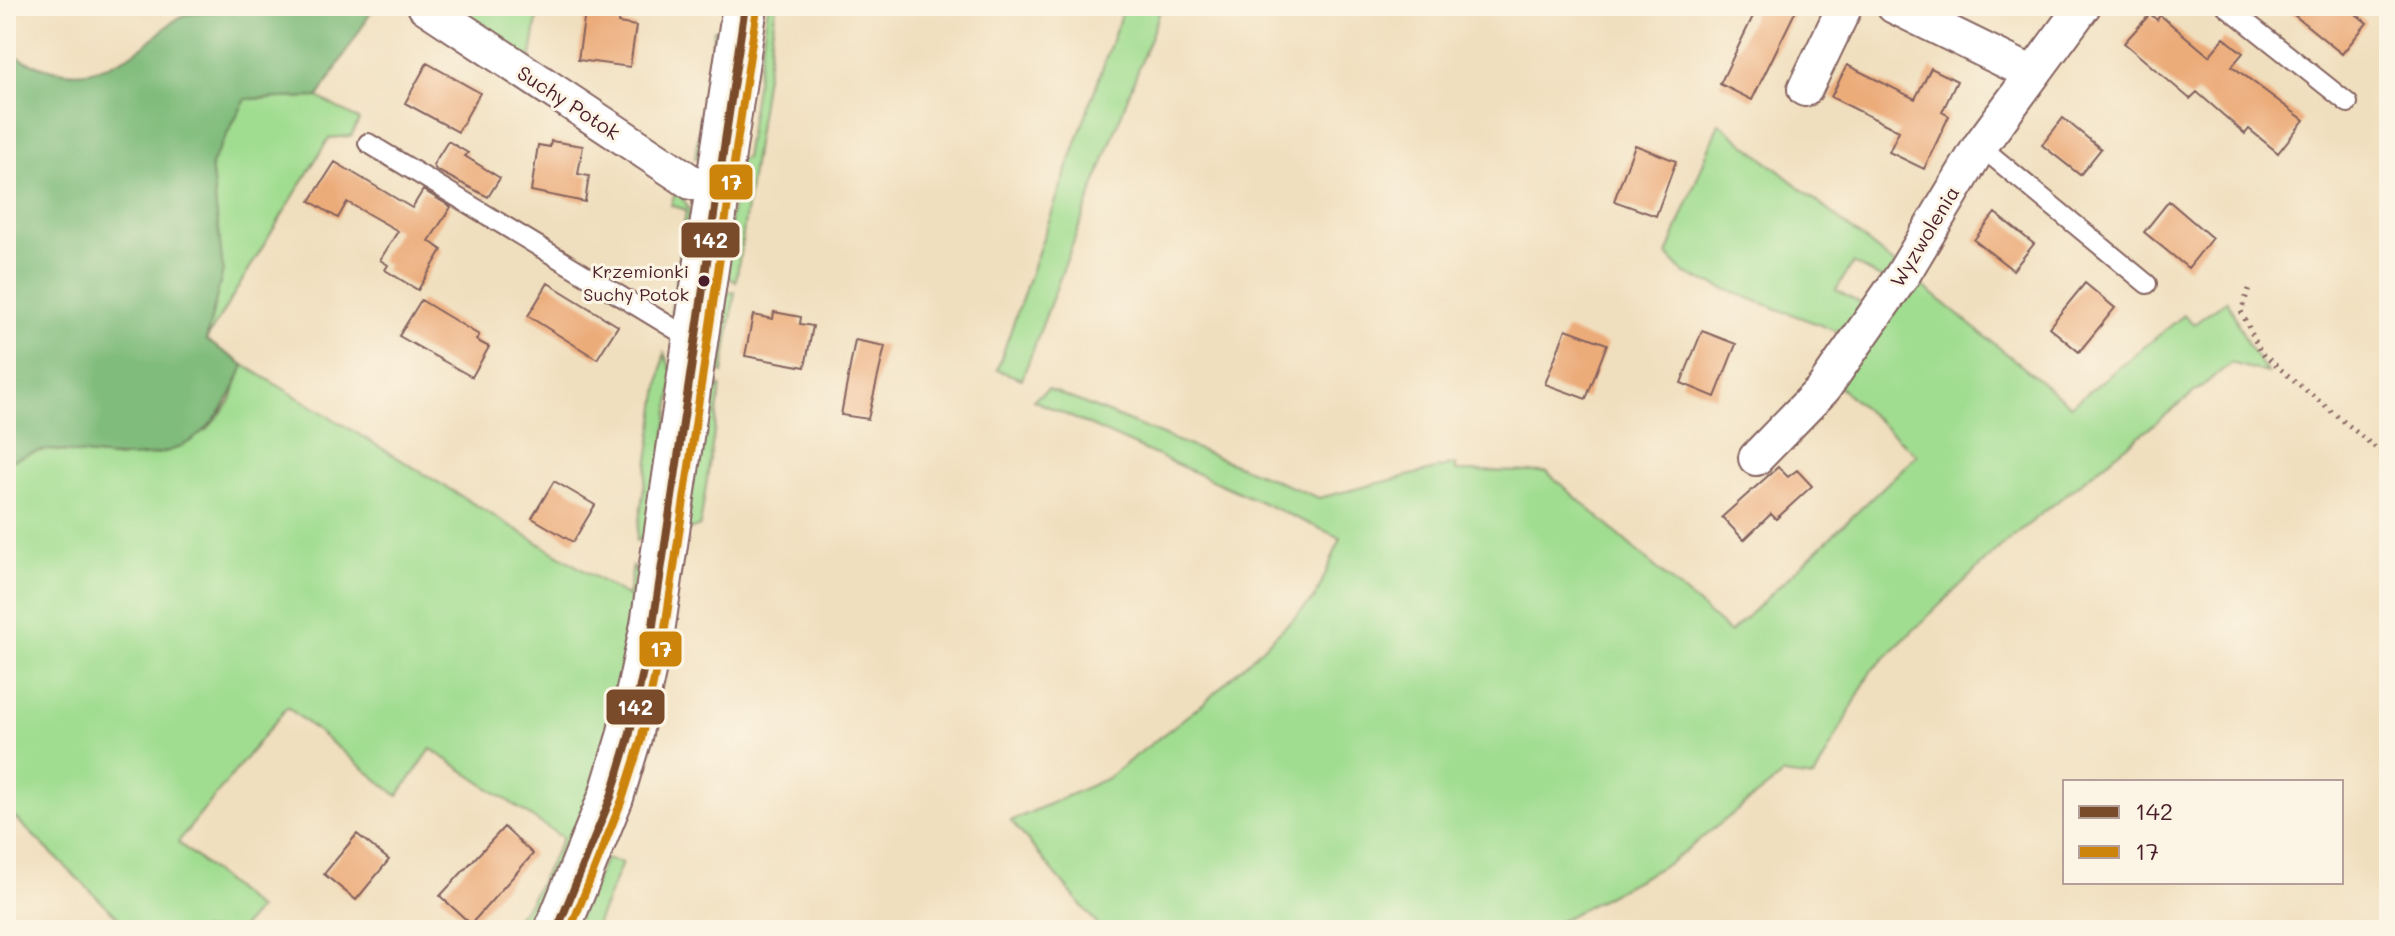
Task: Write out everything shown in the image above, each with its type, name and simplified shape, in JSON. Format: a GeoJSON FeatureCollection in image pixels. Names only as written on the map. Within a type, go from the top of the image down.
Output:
{"type":"FeatureCollection","features":[{"type":"Feature","properties":{"kind":"street","name":"Suchy Potok"},"geometry":{"type":"LineString","coordinates":[[425,6],[691,182],[718,188]]}},
{"type":"Feature","properties":{"kind":"street"},"geometry":{"type":"LineString","coordinates":[[557,930],[611,797],[629,737],[653,625],[745,6]]}},
{"type":"Feature","properties":{"kind":"street"},"geometry":{"type":"LineString","coordinates":[[1805,89],[1845,6]]}},
{"type":"Feature","properties":{"kind":"street"},"geometry":{"type":"LineString","coordinates":[[1894,6],[2031,73]]}},
{"type":"Feature","properties":{"kind":"street","name":"Wyzwolenia"},"geometry":{"type":"LineString","coordinates":[[1756,458],[1823,389],[1902,276],[1980,146],[2083,6]]}},
{"type":"Feature","properties":{"kind":"lane"},"geometry":{"type":"LineString","coordinates":[[2226,6],[2348,103]]}},
{"type":"Feature","properties":{"kind":"lane"},"geometry":{"type":"LineString","coordinates":[[368,143],[678,331],[696,337]]}},
{"type":"Feature","properties":{"kind":"lane"},"geometry":{"type":"LineString","coordinates":[[1980,146],[2147,284]]}},
{"type":"Feature","properties":{"kind":"path"},"geometry":{"type":"LineString","coordinates":[[2249,289],[2241,311],[2261,353],[2389,459]]}},
{"type":"Feature","properties":{"kind":"green space"},"geometry":{"type":"Polygon","coordinates":[[[240,6],[375,6],[318,97],[246,99],[211,164],[223,270],[206,340],[244,365],[233,391],[205,430],[188,443],[169,451],[122,457],[41,451],[10,462],[6,473],[6,51],[43,68],[60,72],[93,71],[127,57],[185,15],[240,6]]]}},
{"type":"Feature","properties":{"kind":"green space"},"geometry":{"type":"Polygon","coordinates":[[[444,6],[539,6],[530,63],[444,6]]]}},
{"type":"Feature","properties":{"kind":"green space"},"geometry":{"type":"Polygon","coordinates":[[[768,6],[776,6],[736,282],[722,273],[739,159],[745,159],[768,6]]]}},
{"type":"Feature","properties":{"kind":"green space"},"geometry":{"type":"Polygon","coordinates":[[[1124,6],[1162,6],[1022,379],[997,370],[1124,6]]]}},
{"type":"Feature","properties":{"kind":"green space"},"geometry":{"type":"Polygon","coordinates":[[[714,30],[721,32],[710,134],[704,134],[699,157],[695,158],[714,30]]]}},
{"type":"Feature","properties":{"kind":"green space"},"geometry":{"type":"Polygon","coordinates":[[[318,97],[359,120],[351,136],[329,138],[206,340],[223,270],[211,164],[246,99],[318,97]]]}},
{"type":"Feature","properties":{"kind":"green space"},"geometry":{"type":"Polygon","coordinates":[[[1719,123],[1896,265],[1884,280],[1853,263],[1836,290],[1861,304],[1848,327],[1836,331],[1685,274],[1667,255],[1719,123]]]}},
{"type":"Feature","properties":{"kind":"green space"},"geometry":{"type":"Polygon","coordinates":[[[676,189],[685,190],[681,196],[690,210],[676,311],[671,313],[686,210],[671,205],[676,189]]]}},
{"type":"Feature","properties":{"kind":"green space"},"geometry":{"type":"Polygon","coordinates":[[[1912,277],[2071,406],[2184,315],[2194,324],[2227,300],[2249,347],[2268,373],[2231,363],[2000,547],[1871,671],[1814,778],[1784,774],[1671,862],[1543,930],[1102,930],[1011,821],[1106,779],[1205,702],[1315,598],[1341,538],[1033,400],[1048,389],[1319,498],[1456,464],[1456,471],[1547,472],[1730,633],[1917,455],[1837,385],[1912,277]]]}},
{"type":"Feature","properties":{"kind":"green space"},"geometry":{"type":"Polygon","coordinates":[[[735,292],[723,373],[707,366],[717,294],[735,292]]]}},
{"type":"Feature","properties":{"kind":"green space"},"geometry":{"type":"Polygon","coordinates":[[[664,353],[674,376],[651,533],[636,541],[664,353]]]}},
{"type":"Feature","properties":{"kind":"green space"},"geometry":{"type":"Polygon","coordinates":[[[244,365],[628,597],[633,566],[643,577],[606,755],[540,930],[506,930],[529,903],[563,838],[431,749],[398,796],[287,707],[178,842],[258,909],[240,930],[131,930],[6,809],[6,481],[10,462],[34,448],[120,458],[207,430],[230,402],[244,365]]]}},
{"type":"Feature","properties":{"kind":"green space"},"geometry":{"type":"Polygon","coordinates":[[[706,386],[721,386],[700,526],[686,531],[706,386]]]}},
{"type":"Feature","properties":{"kind":"green space"},"geometry":{"type":"Polygon","coordinates":[[[605,859],[622,863],[594,930],[573,930],[605,859]]]}},
{"type":"Feature","properties":{"kind":"building"},"geometry":{"type":"Polygon","coordinates":[[[586,6],[621,6],[618,23],[636,26],[630,67],[578,60],[586,6]]]}},
{"type":"Feature","properties":{"kind":"building"},"geometry":{"type":"Polygon","coordinates":[[[1758,6],[1798,6],[1752,100],[1720,84],[1758,6]]]}},
{"type":"Feature","properties":{"kind":"building"},"geometry":{"type":"Polygon","coordinates":[[[2283,6],[2346,6],[2367,23],[2342,54],[2283,6]]]}},
{"type":"Feature","properties":{"kind":"building"},"geometry":{"type":"Polygon","coordinates":[[[2150,14],[2157,20],[2160,15],[2209,56],[2224,38],[2243,53],[2232,66],[2304,120],[2278,153],[2249,129],[2245,134],[2197,92],[2190,99],[2124,43],[2150,14]]]}},
{"type":"Feature","properties":{"kind":"building"},"geometry":{"type":"Polygon","coordinates":[[[427,63],[480,93],[458,132],[405,103],[427,63]]]}},
{"type":"Feature","properties":{"kind":"building"},"geometry":{"type":"Polygon","coordinates":[[[1847,65],[1915,99],[1931,68],[1957,81],[1942,112],[1949,116],[1924,169],[1889,152],[1899,131],[1831,97],[1847,65]]]}},
{"type":"Feature","properties":{"kind":"building"},"geometry":{"type":"Polygon","coordinates":[[[2063,118],[2101,149],[2080,175],[2042,145],[2063,118]]]}},
{"type":"Feature","properties":{"kind":"building"},"geometry":{"type":"Polygon","coordinates":[[[448,141],[500,178],[488,197],[436,170],[433,165],[448,141]]]}},
{"type":"Feature","properties":{"kind":"building"},"geometry":{"type":"Polygon","coordinates":[[[551,141],[583,146],[578,174],[589,176],[585,202],[531,191],[538,145],[550,147],[551,141]]]}},
{"type":"Feature","properties":{"kind":"building"},"geometry":{"type":"Polygon","coordinates":[[[1635,145],[1676,161],[1656,216],[1614,201],[1635,145]]]}},
{"type":"Feature","properties":{"kind":"building"},"geometry":{"type":"Polygon","coordinates":[[[335,162],[412,208],[423,190],[451,207],[429,241],[442,250],[418,290],[385,270],[388,265],[380,260],[398,231],[347,202],[338,218],[310,201],[335,162]]]}},
{"type":"Feature","properties":{"kind":"building"},"geometry":{"type":"Polygon","coordinates":[[[2169,201],[2212,238],[2188,268],[2144,232],[2169,201]]]}},
{"type":"Feature","properties":{"kind":"building"},"geometry":{"type":"Polygon","coordinates":[[[1995,213],[2034,244],[2013,270],[1974,240],[1995,213]]]}},
{"type":"Feature","properties":{"kind":"building"},"geometry":{"type":"Polygon","coordinates":[[[548,283],[618,326],[597,359],[528,316],[548,283]]]}},
{"type":"Feature","properties":{"kind":"building"},"geometry":{"type":"Polygon","coordinates":[[[2085,283],[2115,308],[2079,352],[2049,327],[2085,283]]]}},
{"type":"Feature","properties":{"kind":"building"},"geometry":{"type":"Polygon","coordinates":[[[421,300],[479,335],[476,340],[489,347],[472,377],[399,336],[421,300]]]}},
{"type":"Feature","properties":{"kind":"building"},"geometry":{"type":"Polygon","coordinates":[[[774,312],[801,317],[800,324],[813,326],[805,367],[745,356],[753,315],[773,319],[774,312]]]}},
{"type":"Feature","properties":{"kind":"building"},"geometry":{"type":"Polygon","coordinates":[[[1566,329],[1607,344],[1586,399],[1545,384],[1566,329]]]}},
{"type":"Feature","properties":{"kind":"building"},"geometry":{"type":"Polygon","coordinates":[[[1702,331],[1736,344],[1715,397],[1681,383],[1702,331]]]}},
{"type":"Feature","properties":{"kind":"building"},"geometry":{"type":"Polygon","coordinates":[[[855,340],[885,346],[868,419],[841,415],[855,340]]]}},
{"type":"Feature","properties":{"kind":"building"},"geometry":{"type":"Polygon","coordinates":[[[1778,467],[1788,477],[1797,470],[1812,486],[1776,519],[1771,514],[1744,540],[1722,517],[1778,467]]]}},
{"type":"Feature","properties":{"kind":"building"},"geometry":{"type":"Polygon","coordinates":[[[554,481],[595,505],[573,542],[532,518],[554,481]]]}},
{"type":"Feature","properties":{"kind":"building"},"geometry":{"type":"Polygon","coordinates":[[[504,827],[533,854],[471,924],[440,896],[504,827]]]}},
{"type":"Feature","properties":{"kind":"building"},"geometry":{"type":"Polygon","coordinates":[[[357,834],[389,860],[356,900],[324,874],[357,834]]]}},
{"type":"Feature","properties":{"kind":"transit line","name":"142"},"geometry":{"type":"LineString","coordinates":[[557,930],[611,797],[629,737],[653,625],[745,6]]}},
{"type":"Feature","properties":{"kind":"transit line","name":"17"},"geometry":{"type":"LineString","coordinates":[[570,930],[622,800],[641,740],[665,628],[757,8]]}},
{"type":"Feature","properties":{"kind":"place","name":"Krzemionki Suchy Potok"},"geometry":{"type":"Point","coordinates":[704,281]}}]}
